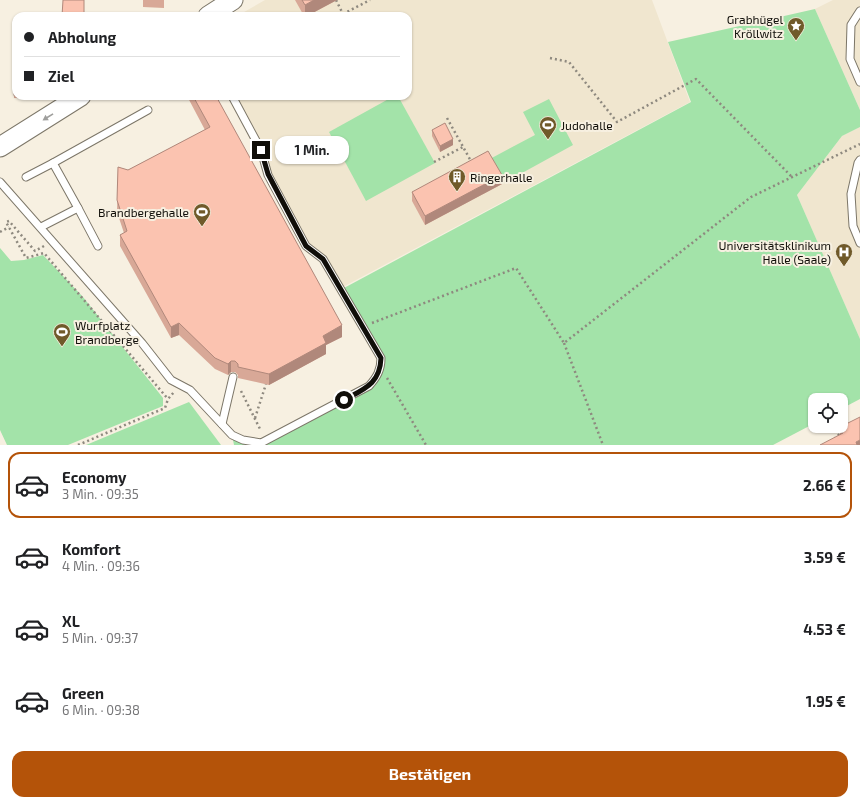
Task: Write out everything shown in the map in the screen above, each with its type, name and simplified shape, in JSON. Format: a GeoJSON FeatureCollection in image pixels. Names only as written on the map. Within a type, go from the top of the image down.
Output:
{"type":"FeatureCollection","features":[{"type":"Feature","properties":{"kind":"street"},"geometry":{"type":"LineString","coordinates":[[214,12],[233,0]]}},
{"type":"Feature","properties":{"kind":"street"},"geometry":{"type":"LineString","coordinates":[[0,147],[75,100]]}},
{"type":"Feature","properties":{"kind":"lane"},"geometry":{"type":"LineString","coordinates":[[860,12],[851,25],[850,59],[860,82]]}},
{"type":"Feature","properties":{"kind":"lane"},"geometry":{"type":"LineString","coordinates":[[0,182],[142,343],[171,380],[190,390],[232,435],[243,440],[261,443],[370,386],[381,367],[381,358],[323,259],[306,246],[268,174],[261,150],[234,100]]}},
{"type":"Feature","properties":{"kind":"lane"},"geometry":{"type":"LineString","coordinates":[[26,177],[148,110]]}},
{"type":"Feature","properties":{"kind":"lane"},"geometry":{"type":"LineString","coordinates":[[860,160],[851,194],[853,226],[860,243]]}},
{"type":"Feature","properties":{"kind":"lane"},"geometry":{"type":"LineString","coordinates":[[53,163],[98,246]]}},
{"type":"Feature","properties":{"kind":"lane"},"geometry":{"type":"LineString","coordinates":[[41,227],[78,208]]}},
{"type":"Feature","properties":{"kind":"lane"},"geometry":{"type":"LineString","coordinates":[[222,424],[233,377]]}},
{"type":"Feature","properties":{"kind":"path"},"geometry":{"type":"LineString","coordinates":[[336,0],[342,12]]}},
{"type":"Feature","properties":{"kind":"path"},"geometry":{"type":"LineString","coordinates":[[348,12],[370,0]]}},
{"type":"Feature","properties":{"kind":"path"},"geometry":{"type":"LineString","coordinates":[[550,58],[569,62],[617,122],[696,79],[792,177]]}},
{"type":"Feature","properties":{"kind":"path"},"geometry":{"type":"LineString","coordinates":[[447,118],[474,168]]}},
{"type":"Feature","properties":{"kind":"path"},"geometry":{"type":"LineString","coordinates":[[564,343],[751,197],[860,144]]}},
{"type":"Feature","properties":{"kind":"path"},"geometry":{"type":"LineString","coordinates":[[434,162],[463,147]]}},
{"type":"Feature","properties":{"kind":"path"},"geometry":{"type":"LineString","coordinates":[[53,242],[35,251],[10,221],[6,222],[26,258],[44,253],[168,399],[165,408],[78,445]]}},
{"type":"Feature","properties":{"kind":"path"},"geometry":{"type":"LineString","coordinates":[[0,232],[9,227]]}},
{"type":"Feature","properties":{"kind":"path"},"geometry":{"type":"LineString","coordinates":[[362,327],[516,268],[564,343],[603,445]]}},
{"type":"Feature","properties":{"kind":"path"},"geometry":{"type":"LineString","coordinates":[[381,367],[426,445]]}},
{"type":"Feature","properties":{"kind":"path"},"geometry":{"type":"LineString","coordinates":[[233,377],[266,441]]}},
{"type":"Feature","properties":{"kind":"path"},"geometry":{"type":"LineString","coordinates":[[255,418],[266,384]]}},
{"type":"Feature","properties":{"kind":"path"},"geometry":{"type":"LineString","coordinates":[[834,444],[836,436],[842,433]]}},
{"type":"Feature","properties":{"kind":"shaded area"},"geometry":{"type":"Polygon","coordinates":[[[265,0],[652,0],[690,102],[341,288],[323,259],[306,246],[268,175],[237,100],[412,100],[412,12],[244,12],[265,0]]]}},
{"type":"Feature","properties":{"kind":"shaded area"},"geometry":{"type":"Polygon","coordinates":[[[833,0],[860,0],[860,110],[815,9],[833,0]]]}},
{"type":"Feature","properties":{"kind":"shaded area","name":"Universitätsklinikum Halle (Saale)"},"geometry":{"type":"Polygon","coordinates":[[[860,127],[860,339],[797,195],[842,136],[860,127]]]}},
{"type":"Feature","properties":{"kind":"green space"},"geometry":{"type":"Polygon","coordinates":[[[815,9],[860,110],[860,127],[842,136],[797,195],[860,339],[860,399],[848,405],[848,393],[808,393],[808,427],[773,445],[234,445],[232,435],[261,443],[369,386],[381,358],[344,288],[691,102],[668,42],[815,9]]]}},
{"type":"Feature","properties":{"kind":"green space","name":"Judohalle"},"geometry":{"type":"Polygon","coordinates":[[[549,99],[573,145],[502,184],[488,160],[535,135],[523,112],[549,99]]]}},
{"type":"Feature","properties":{"kind":"green space"},"geometry":{"type":"Polygon","coordinates":[[[387,100],[400,100],[435,163],[366,201],[329,132],[387,100]]]}},
{"type":"Feature","properties":{"kind":"green space","name":"Wurfplatz Brandberge"},"geometry":{"type":"Polygon","coordinates":[[[0,248],[11,261],[24,260],[43,255],[83,297],[163,398],[163,406],[68,445],[7,445],[0,430],[0,248]]]}},
{"type":"Feature","properties":{"kind":"green space"},"geometry":{"type":"Polygon","coordinates":[[[189,402],[221,445],[86,445],[189,402]]]}},
{"type":"Feature","properties":{"kind":"building"},"geometry":{"type":"Polygon","coordinates":[[[63,0],[84,0],[84,12],[62,12],[63,0]]]}},
{"type":"Feature","properties":{"kind":"building"},"geometry":{"type":"Polygon","coordinates":[[[302,0],[314,0],[305,5],[302,0]]]}},
{"type":"Feature","properties":{"kind":"building","name":"Brandbergehalle"},"geometry":{"type":"Polygon","coordinates":[[[195,100],[218,100],[342,325],[323,336],[326,343],[269,374],[238,367],[238,364],[235,361],[231,361],[228,364],[215,358],[179,323],[171,327],[120,235],[127,231],[117,200],[118,167],[128,170],[210,127],[195,100]]]}},
{"type":"Feature","properties":{"kind":"building"},"geometry":{"type":"Polygon","coordinates":[[[445,123],[453,139],[440,146],[432,130],[445,123]]]}},
{"type":"Feature","properties":{"kind":"building","name":"Ringerhalle"},"geometry":{"type":"Polygon","coordinates":[[[488,151],[502,175],[425,216],[412,192],[488,151]]]}},
{"type":"Feature","properties":{"kind":"building"},"geometry":{"type":"Polygon","coordinates":[[[860,417],[860,440],[856,442],[857,445],[820,445],[843,433],[848,433],[848,423],[860,417]]]}},
{"type":"Feature","properties":{"kind":"place","name":"Grabhügel Kröllwitz"},"geometry":{"type":"Point","coordinates":[796,41]}},
{"type":"Feature","properties":{"kind":"place","name":"Judohalle"},"geometry":{"type":"Point","coordinates":[548,140]}},
{"type":"Feature","properties":{"kind":"place","name":"Ringerhalle"},"geometry":{"type":"Point","coordinates":[457,192]}},
{"type":"Feature","properties":{"kind":"place","name":"Brandbergehalle"},"geometry":{"type":"Point","coordinates":[202,227]}},
{"type":"Feature","properties":{"kind":"place","name":"Universitätsklinikum Halle (Saale)"},"geometry":{"type":"Point","coordinates":[844,267]}},
{"type":"Feature","properties":{"kind":"place","name":"Wurfplatz Brandberge"},"geometry":{"type":"Point","coordinates":[62,347]}},
{"type":"Feature","properties":{"kind":"route"},"geometry":{"type":"LineString","coordinates":[[261,150],[268,174],[306,246],[323,259],[381,358],[381,367],[370,386],[344,400]]}}]}
